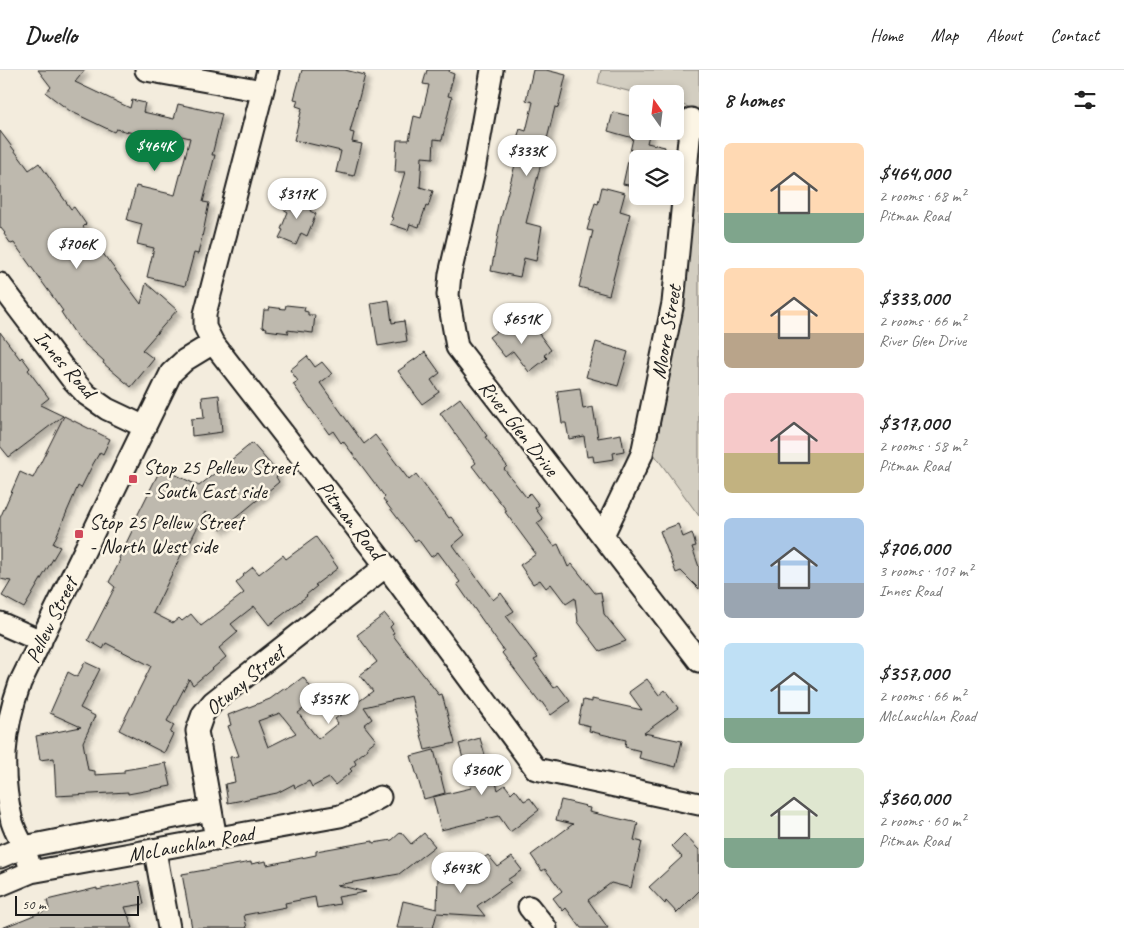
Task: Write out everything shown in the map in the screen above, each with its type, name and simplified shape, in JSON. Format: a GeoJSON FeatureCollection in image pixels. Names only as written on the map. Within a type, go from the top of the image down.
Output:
{"type":"FeatureCollection","features":[{"type":"Feature","properties":{"kind":"street"},"geometry":{"type":"LineString","coordinates":[[146,70],[262,91]]}},
{"type":"Feature","properties":{"kind":"street","name":"Pitman Road"},"geometry":{"type":"LineString","coordinates":[[268,70],[205,314],[205,327],[213,343],[386,566],[536,769],[699,804]]}},
{"type":"Feature","properties":{"kind":"street","name":"River Glen Drive"},"geometry":{"type":"LineString","coordinates":[[492,70],[474,170],[450,274],[448,295],[457,347],[699,661]]}},
{"type":"Feature","properties":{"kind":"street","name":"Moore Street"},"geometry":{"type":"LineString","coordinates":[[603,535],[642,454],[673,303],[691,119]]}},
{"type":"Feature","properties":{"kind":"street","name":"Innes Road"},"geometry":{"type":"LineString","coordinates":[[0,284],[71,378],[87,395],[107,409],[144,427]]}},
{"type":"Feature","properties":{"kind":"street","name":"Pellew Street"},"geometry":{"type":"LineString","coordinates":[[31,872],[24,847],[11,820],[3,787],[2,765],[7,725],[20,683],[171,373],[185,360],[213,343]]}},
{"type":"Feature","properties":{"kind":"street","name":"Otway Street"},"geometry":{"type":"LineString","coordinates":[[216,839],[197,731],[202,714],[213,702],[386,566]]}},
{"type":"Feature","properties":{"kind":"street"},"geometry":{"type":"LineString","coordinates":[[0,623],[41,641]]}},
{"type":"Feature","properties":{"kind":"street","name":"McLauchlan Road"},"geometry":{"type":"LineString","coordinates":[[0,885],[31,872],[340,816],[380,797]]}},
{"type":"Feature","properties":{"kind":"street","name":"McLauchlan Road"},"geometry":{"type":"LineString","coordinates":[[0,857],[24,847],[210,810]]}},
{"type":"Feature","properties":{"kind":"street"},"geometry":{"type":"LineString","coordinates":[[155,851],[170,928]]}},
{"type":"Feature","properties":{"kind":"street"},"geometry":{"type":"LineString","coordinates":[[528,907],[546,928]]}},
{"type":"Feature","properties":{"kind":"shaded area"},"geometry":{"type":"Polygon","coordinates":[[[601,70],[699,70],[699,110],[684,106],[684,85],[629,85],[629,91],[598,83],[601,70]]]}},
{"type":"Feature","properties":{"kind":"shaded area"},"geometry":{"type":"Polygon","coordinates":[[[699,141],[699,516],[654,454],[676,344],[699,141]]]}},
{"type":"Feature","properties":{"kind":"building"},"geometry":{"type":"Polygon","coordinates":[[[38,70],[85,70],[75,82],[130,108],[132,100],[145,103],[143,112],[174,119],[178,104],[222,114],[212,155],[215,155],[203,202],[209,203],[204,228],[198,254],[194,253],[185,286],[147,277],[154,248],[137,244],[142,224],[127,220],[136,186],[175,195],[190,138],[157,130],[155,138],[116,129],[114,132],[70,111],[46,93],[51,87],[38,70]]]}},
{"type":"Feature","properties":{"kind":"building"},"geometry":{"type":"Polygon","coordinates":[[[302,70],[345,70],[365,75],[350,132],[354,133],[352,142],[362,144],[354,176],[336,172],[341,151],[294,140],[302,108],[296,106],[298,100],[294,99],[302,70]]]}},
{"type":"Feature","properties":{"kind":"building"},"geometry":{"type":"Polygon","coordinates":[[[427,70],[450,70],[449,72],[454,74],[448,96],[452,97],[442,140],[434,139],[433,158],[422,157],[420,187],[433,191],[428,207],[426,206],[419,227],[410,224],[408,230],[390,224],[405,172],[395,172],[397,140],[409,140],[414,116],[421,118],[429,85],[423,84],[427,70]]]}},
{"type":"Feature","properties":{"kind":"building"},"geometry":{"type":"Polygon","coordinates":[[[533,70],[546,70],[566,75],[558,108],[555,107],[526,223],[542,227],[536,261],[524,258],[520,277],[491,271],[501,218],[517,157],[512,156],[520,129],[526,131],[533,102],[526,100],[533,70]]]}},
{"type":"Feature","properties":{"kind":"building"},"geometry":{"type":"Polygon","coordinates":[[[613,112],[629,116],[629,137],[608,131],[613,112]]]}},
{"type":"Feature","properties":{"kind":"building"},"geometry":{"type":"Polygon","coordinates":[[[0,131],[29,170],[39,163],[71,209],[74,207],[86,224],[83,227],[141,304],[146,283],[177,310],[142,350],[154,359],[131,387],[78,338],[61,312],[63,311],[14,243],[11,244],[0,227],[0,131]]]}},
{"type":"Feature","properties":{"kind":"building"},"geometry":{"type":"Polygon","coordinates":[[[633,140],[648,140],[647,143],[665,147],[664,150],[630,150],[633,140]]]}},
{"type":"Feature","properties":{"kind":"building"},"geometry":{"type":"Polygon","coordinates":[[[629,156],[629,185],[623,184],[629,156]]]}},
{"type":"Feature","properties":{"kind":"building"},"geometry":{"type":"Polygon","coordinates":[[[602,187],[625,193],[620,211],[630,214],[609,295],[579,287],[593,231],[587,230],[595,203],[598,204],[602,187]]]}},
{"type":"Feature","properties":{"kind":"building"},"geometry":{"type":"Polygon","coordinates":[[[288,196],[312,206],[310,211],[316,214],[307,236],[301,233],[296,245],[279,238],[288,212],[283,209],[288,196]]]}},
{"type":"Feature","properties":{"kind":"building"},"geometry":{"type":"Polygon","coordinates":[[[389,300],[392,323],[404,321],[407,341],[378,346],[371,303],[389,300]]]}},
{"type":"Feature","properties":{"kind":"building"},"geometry":{"type":"Polygon","coordinates":[[[286,305],[305,307],[304,311],[308,312],[308,315],[315,315],[313,333],[287,330],[289,333],[266,330],[267,328],[262,327],[264,310],[269,310],[270,307],[285,309],[286,305]]]}},
{"type":"Feature","properties":{"kind":"building"},"geometry":{"type":"Polygon","coordinates":[[[510,322],[521,336],[534,327],[551,350],[544,355],[547,358],[529,372],[513,351],[505,357],[489,337],[510,322]]]}},
{"type":"Feature","properties":{"kind":"building"},"geometry":{"type":"Polygon","coordinates":[[[0,332],[20,359],[22,357],[30,368],[28,370],[49,398],[40,405],[63,416],[9,457],[0,446],[0,332]]]}},
{"type":"Feature","properties":{"kind":"building"},"geometry":{"type":"Polygon","coordinates":[[[596,342],[628,352],[618,386],[586,377],[596,342]]]}},
{"type":"Feature","properties":{"kind":"building"},"geometry":{"type":"Polygon","coordinates":[[[425,352],[440,373],[431,380],[439,392],[422,404],[398,371],[425,352]]]}},
{"type":"Feature","properties":{"kind":"building"},"geometry":{"type":"Polygon","coordinates":[[[307,356],[315,367],[322,362],[332,374],[320,383],[364,444],[375,435],[409,480],[416,474],[449,518],[451,517],[465,535],[453,545],[493,600],[501,593],[514,611],[506,616],[538,658],[534,660],[554,688],[558,685],[570,701],[551,715],[502,653],[504,651],[457,584],[460,582],[438,552],[431,557],[418,539],[415,541],[343,441],[341,443],[333,431],[329,434],[293,384],[298,381],[290,370],[307,356]]]}},
{"type":"Feature","properties":{"kind":"building"},"geometry":{"type":"Polygon","coordinates":[[[580,388],[583,409],[593,407],[598,438],[621,434],[624,451],[613,453],[614,459],[594,462],[593,456],[587,457],[584,436],[569,439],[566,423],[562,423],[557,391],[580,388]]]}},
{"type":"Feature","properties":{"kind":"building"},"geometry":{"type":"Polygon","coordinates":[[[219,395],[222,432],[192,436],[191,419],[204,418],[202,397],[219,395]]]}},
{"type":"Feature","properties":{"kind":"building"},"geometry":{"type":"Polygon","coordinates":[[[460,398],[487,436],[485,437],[507,466],[504,469],[526,497],[530,493],[539,505],[535,508],[543,519],[537,523],[554,546],[558,544],[568,567],[572,564],[595,593],[601,592],[604,614],[626,641],[600,651],[578,622],[575,598],[566,604],[551,584],[546,588],[540,580],[533,584],[520,565],[536,554],[505,512],[507,511],[472,466],[476,463],[440,413],[460,398]]]}},
{"type":"Feature","properties":{"kind":"building"},"geometry":{"type":"Polygon","coordinates":[[[64,416],[110,439],[103,454],[100,452],[81,488],[78,486],[53,544],[60,547],[24,608],[2,596],[11,581],[0,579],[0,518],[20,472],[33,478],[64,416]]]}},
{"type":"Feature","properties":{"kind":"building"},"geometry":{"type":"Polygon","coordinates":[[[252,443],[279,474],[276,477],[279,482],[221,530],[205,512],[184,554],[182,553],[153,613],[173,623],[179,618],[182,621],[191,614],[201,626],[244,593],[236,583],[253,567],[259,574],[283,555],[286,559],[316,537],[338,568],[315,585],[317,586],[307,596],[269,625],[254,606],[231,624],[238,632],[219,648],[226,657],[193,685],[189,679],[167,721],[174,725],[170,733],[173,734],[164,753],[119,730],[151,666],[106,643],[103,649],[88,640],[115,587],[109,582],[133,529],[131,528],[158,474],[160,475],[164,469],[199,486],[252,443]]]}},
{"type":"Feature","properties":{"kind":"building"},"geometry":{"type":"Polygon","coordinates":[[[678,524],[683,537],[692,533],[696,546],[692,547],[699,567],[699,589],[681,571],[676,573],[660,531],[678,524]]]}},
{"type":"Feature","properties":{"kind":"building"},"geometry":{"type":"Polygon","coordinates":[[[385,614],[393,624],[390,627],[394,633],[392,634],[439,695],[442,694],[455,743],[425,750],[411,696],[364,707],[372,719],[364,725],[376,740],[354,760],[356,764],[350,769],[352,771],[335,785],[329,778],[312,787],[309,781],[295,788],[294,784],[277,793],[228,803],[225,784],[235,782],[230,757],[239,756],[228,726],[231,725],[228,715],[270,699],[303,677],[318,697],[298,713],[318,739],[338,723],[335,719],[373,691],[360,675],[377,662],[357,635],[385,614]],[[280,713],[258,721],[268,747],[296,733],[280,713]]]}},
{"type":"Feature","properties":{"kind":"building"},"geometry":{"type":"Polygon","coordinates":[[[85,662],[100,669],[80,708],[95,716],[83,742],[88,770],[95,771],[95,775],[124,773],[124,770],[166,763],[171,786],[128,794],[128,792],[56,796],[54,758],[40,760],[36,736],[81,727],[50,713],[68,672],[77,677],[85,662]]]}},
{"type":"Feature","properties":{"kind":"building"},"geometry":{"type":"Polygon","coordinates":[[[647,679],[659,695],[665,690],[678,708],[644,733],[682,741],[676,767],[639,758],[641,751],[625,747],[626,740],[589,731],[590,726],[578,723],[583,700],[592,702],[592,699],[642,710],[629,692],[647,679]]]}},
{"type":"Feature","properties":{"kind":"building"},"geometry":{"type":"Polygon","coordinates":[[[480,738],[487,762],[490,761],[498,790],[505,785],[511,793],[515,789],[524,801],[530,798],[539,810],[510,832],[499,816],[441,830],[433,797],[471,788],[459,744],[480,738]]]}},
{"type":"Feature","properties":{"kind":"building"},"geometry":{"type":"Polygon","coordinates":[[[434,750],[445,793],[424,799],[411,756],[434,750]]]}},
{"type":"Feature","properties":{"kind":"building"},"geometry":{"type":"Polygon","coordinates":[[[561,800],[586,806],[590,808],[589,812],[638,823],[634,840],[642,842],[631,888],[611,883],[588,900],[608,928],[581,928],[566,908],[563,911],[553,898],[562,891],[545,869],[542,871],[531,855],[573,824],[556,820],[561,800]]]}},
{"type":"Feature","properties":{"kind":"building"},"geometry":{"type":"Polygon","coordinates":[[[401,832],[411,844],[424,833],[435,846],[399,874],[337,885],[366,892],[338,897],[340,904],[317,908],[315,897],[285,903],[286,907],[244,915],[247,928],[192,928],[182,874],[251,862],[251,864],[266,861],[267,865],[316,855],[316,851],[373,841],[373,843],[392,840],[401,832]]]}},
{"type":"Feature","properties":{"kind":"building"},"geometry":{"type":"Polygon","coordinates":[[[684,834],[699,850],[699,891],[677,913],[666,901],[665,904],[649,887],[682,857],[672,846],[684,834]]]}},
{"type":"Feature","properties":{"kind":"building"},"geometry":{"type":"Polygon","coordinates":[[[488,855],[498,867],[512,857],[522,870],[507,880],[511,882],[477,906],[485,916],[437,913],[433,928],[397,928],[403,901],[437,909],[438,878],[482,880],[472,866],[488,855]]]}},
{"type":"Feature","properties":{"kind":"building"},"geometry":{"type":"Polygon","coordinates":[[[139,881],[144,904],[125,907],[133,928],[2,928],[49,909],[47,900],[97,888],[97,890],[139,881]]]}},
{"type":"Feature","properties":{"kind":"place","name":"Stop 25 Pellew Street - South East side"},"geometry":{"type":"Point","coordinates":[133,479]}},
{"type":"Feature","properties":{"kind":"place","name":"Stop 25 Pellew Street - North West side"},"geometry":{"type":"Point","coordinates":[79,534]}}]}
